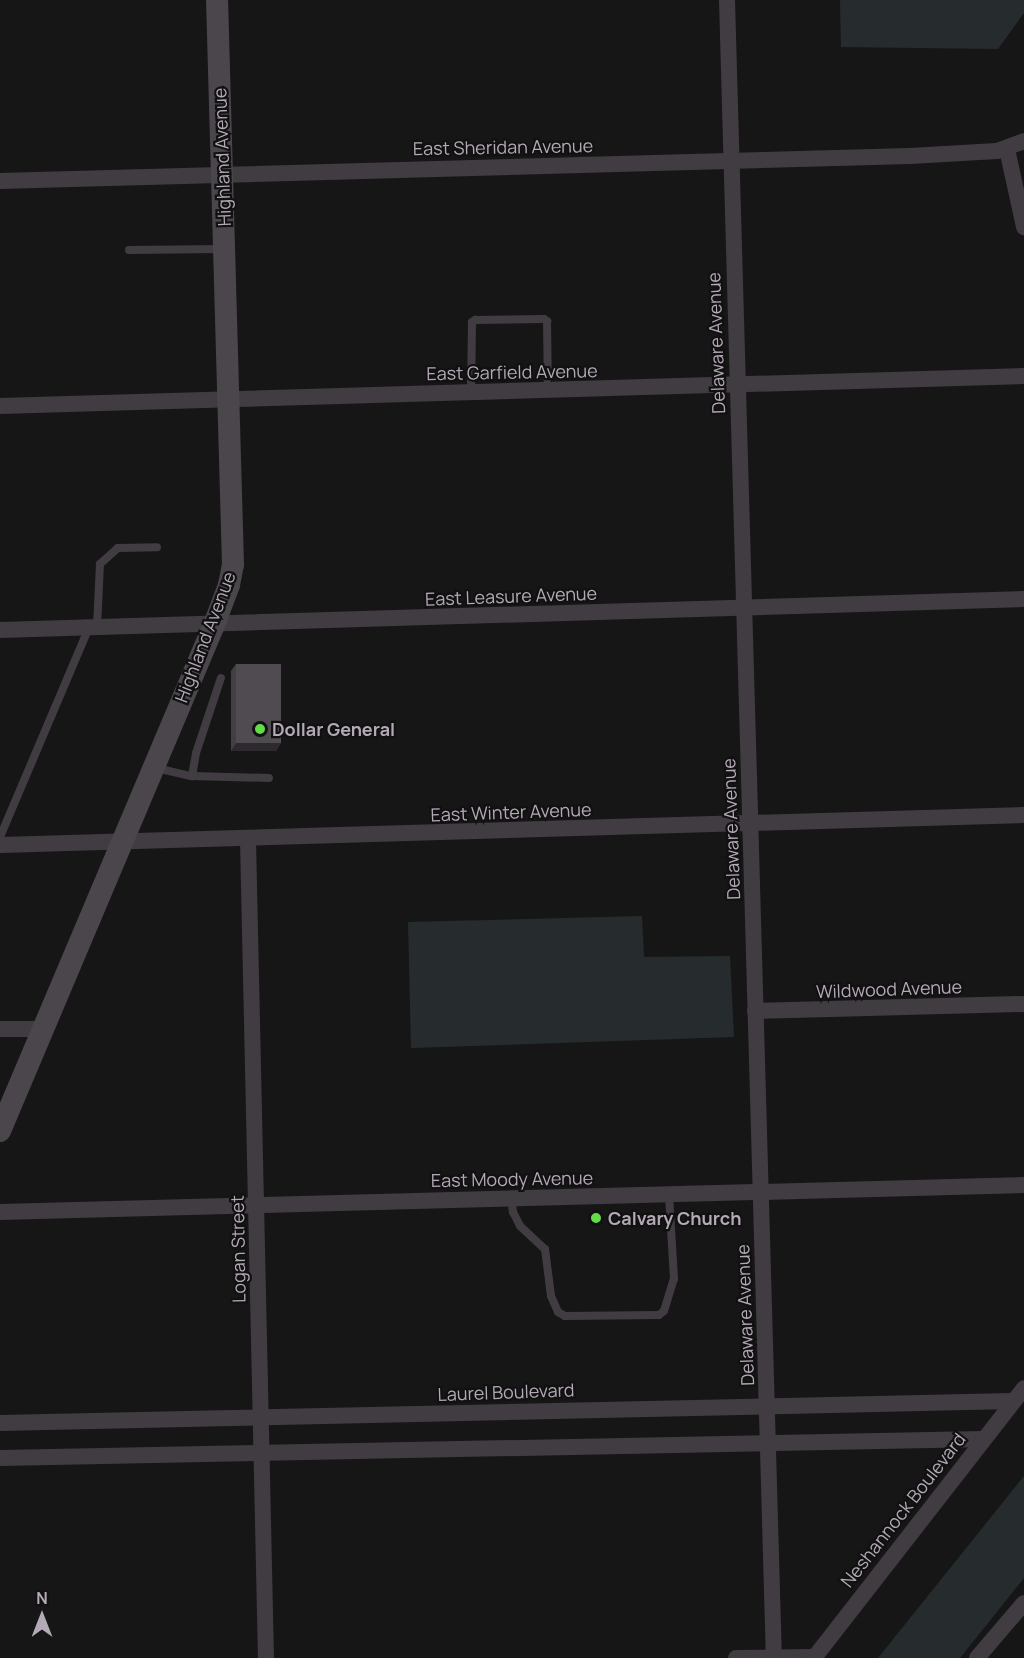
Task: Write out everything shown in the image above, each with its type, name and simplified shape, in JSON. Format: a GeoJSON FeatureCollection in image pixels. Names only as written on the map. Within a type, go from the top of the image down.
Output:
{"type":"FeatureCollection","features":[{"type":"Feature","properties":{"kind":"main road","name":"Highland Avenue"},"geometry":{"type":"LineString","coordinates":[[0,1131],[214,625],[229,585],[233,565],[230,400],[216,0]]}},
{"type":"Feature","properties":{"kind":"street","name":"Delaware Avenue"},"geometry":{"type":"LineString","coordinates":[[727,0],[774,1657]]}},
{"type":"Feature","properties":{"kind":"street"},"geometry":{"type":"LineString","coordinates":[[1024,141],[1007,149],[1024,227]]}},
{"type":"Feature","properties":{"kind":"street","name":"East Sheridan Avenue"},"geometry":{"type":"LineString","coordinates":[[0,181],[921,155],[1007,149]]}},
{"type":"Feature","properties":{"kind":"street","name":"East Garfield Avenue"},"geometry":{"type":"LineString","coordinates":[[0,406],[1024,376]]}},
{"type":"Feature","properties":{"kind":"street","name":"East Leasure Avenue"},"geometry":{"type":"LineString","coordinates":[[0,630],[1024,600]]}},
{"type":"Feature","properties":{"kind":"street","name":"East Winter Avenue"},"geometry":{"type":"LineString","coordinates":[[0,845],[248,840],[1024,815]]}},
{"type":"Feature","properties":{"kind":"street","name":"Logan Street"},"geometry":{"type":"LineString","coordinates":[[248,840],[266,1658]]}},
{"type":"Feature","properties":{"kind":"street","name":"Wildwood Avenue"},"geometry":{"type":"LineString","coordinates":[[755,1011],[1024,1004]]}},
{"type":"Feature","properties":{"kind":"street"},"geometry":{"type":"LineString","coordinates":[[0,1029],[43,1029]]}},
{"type":"Feature","properties":{"kind":"street","name":"East Moody Avenue"},"geometry":{"type":"LineString","coordinates":[[0,1212],[1024,1185]]}},
{"type":"Feature","properties":{"kind":"street","name":"Laurel Boulevard"},"geometry":{"type":"LineString","coordinates":[[0,1423],[768,1406],[1019,1394]]}},
{"type":"Feature","properties":{"kind":"street","name":"Neshannock Boulevard"},"geometry":{"type":"LineString","coordinates":[[814,1657],[1019,1394]]}},
{"type":"Feature","properties":{"kind":"street"},"geometry":{"type":"LineString","coordinates":[[0,1458],[983,1439]]}},
{"type":"Feature","properties":{"kind":"street"},"geometry":{"type":"LineString","coordinates":[[977,1658],[1024,1603]]}},
{"type":"Feature","properties":{"kind":"street"},"geometry":{"type":"LineString","coordinates":[[736,1658],[814,1657]]}},
{"type":"Feature","properties":{"kind":"lane"},"geometry":{"type":"LineString","coordinates":[[129,250],[225,249]]}},
{"type":"Feature","properties":{"kind":"lane"},"geometry":{"type":"LineString","coordinates":[[471,393],[472,322],[475,320],[544,319],[547,321],[548,391]]}},
{"type":"Feature","properties":{"kind":"lane"},"geometry":{"type":"LineString","coordinates":[[0,837],[93,627],[100,564],[118,548],[157,547]]}},
{"type":"Feature","properties":{"kind":"lane"},"geometry":{"type":"LineString","coordinates":[[192,776],[196,753],[221,678]]}},
{"type":"Feature","properties":{"kind":"lane"},"geometry":{"type":"LineString","coordinates":[[153,766],[166,772],[192,776],[269,778]]}},
{"type":"Feature","properties":{"kind":"lane"},"geometry":{"type":"LineString","coordinates":[[512,1198],[513,1212],[520,1226],[545,1249],[551,1296],[558,1312],[565,1316],[659,1315],[664,1311],[674,1279],[669,1194]]}},
{"type":"Feature","properties":{"kind":"shaded area"},"geometry":{"type":"Polygon","coordinates":[[[840,0],[1024,0],[1024,13],[998,49],[841,47],[840,0]]]}},
{"type":"Feature","properties":{"kind":"shaded area"},"geometry":{"type":"Polygon","coordinates":[[[642,916],[644,957],[730,956],[734,1037],[411,1048],[408,922],[642,916]]]}},
{"type":"Feature","properties":{"kind":"shaded area"},"geometry":{"type":"Polygon","coordinates":[[[1024,1476],[1024,1578],[960,1658],[878,1658],[1024,1476]]]}},
{"type":"Feature","properties":{"kind":"building"},"geometry":{"type":"Polygon","coordinates":[[[236,664],[281,664],[281,743],[236,743],[236,664]]]}},
{"type":"Feature","properties":{"kind":"place","name":"Dollar General"},"geometry":{"type":"Point","coordinates":[260,729]}},
{"type":"Feature","properties":{"kind":"place","name":"Calvary Church"},"geometry":{"type":"Point","coordinates":[596,1218]}}]}
